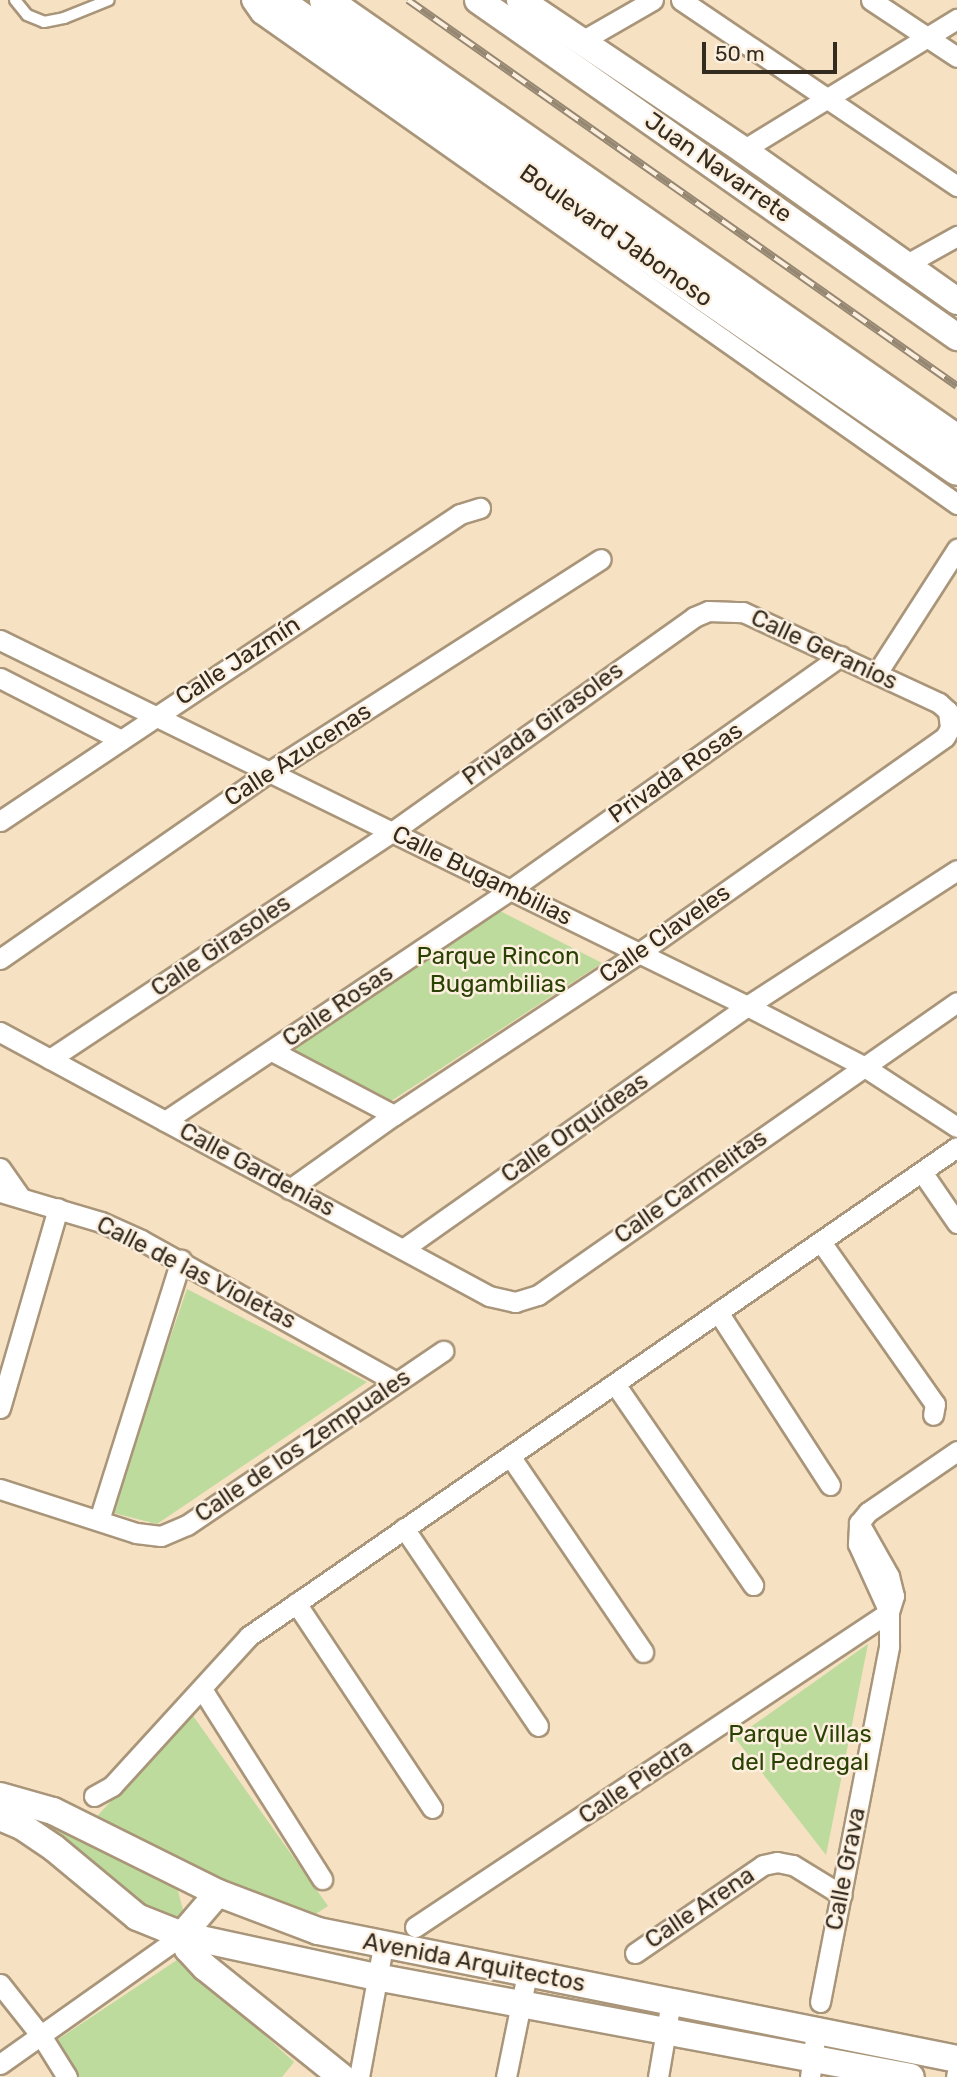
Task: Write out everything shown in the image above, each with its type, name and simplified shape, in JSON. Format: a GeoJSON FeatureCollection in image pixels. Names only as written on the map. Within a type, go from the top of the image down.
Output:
{"type":"FeatureCollection","features":[{"type":"Feature","properties":{"kind":"main road","name":"Boulevard Jabonoso"},"geometry":{"type":"LineString","coordinates":[[276,0],[700,308],[920,461],[957,470]]}},
{"type":"Feature","properties":{"kind":"main road","name":"Boulevard Jabonoso"},"geometry":{"type":"LineString","coordinates":[[325,0],[957,440]]}},
{"type":"Feature","properties":{"kind":"street"},"geometry":{"type":"LineString","coordinates":[[251,0],[260,13],[700,308]]}},
{"type":"Feature","properties":{"kind":"street","name":"Juan Navarrete"},"geometry":{"type":"LineString","coordinates":[[478,0],[957,337]]}},
{"type":"Feature","properties":{"kind":"street","name":"Juan Navarrete"},"geometry":{"type":"LineString","coordinates":[[520,0],[743,150],[957,301]]}},
{"type":"Feature","properties":{"kind":"street"},"geometry":{"type":"LineString","coordinates":[[580,42],[653,0]]}},
{"type":"Feature","properties":{"kind":"street"},"geometry":{"type":"LineString","coordinates":[[681,0],[957,186]]}},
{"type":"Feature","properties":{"kind":"street"},"geometry":{"type":"LineString","coordinates":[[871,0],[957,57]]}},
{"type":"Feature","properties":{"kind":"street"},"geometry":{"type":"LineString","coordinates":[[743,150],[957,19]]}},
{"type":"Feature","properties":{"kind":"street"},"geometry":{"type":"LineString","coordinates":[[905,265],[957,236]]}},
{"type":"Feature","properties":{"kind":"street"},"geometry":{"type":"LineString","coordinates":[[920,461],[957,504]]}},
{"type":"Feature","properties":{"kind":"street","name":"Calle Jazmín"},"geometry":{"type":"LineString","coordinates":[[0,821],[460,514],[480,508]]}},
{"type":"Feature","properties":{"kind":"street"},"geometry":{"type":"LineString","coordinates":[[877,673],[957,549]]}},
{"type":"Feature","properties":{"kind":"street","name":"Calle Azucenas"},"geometry":{"type":"LineString","coordinates":[[0,959],[269,772],[601,559]]}},
{"type":"Feature","properties":{"kind":"street","name":"Calle Geranios"},"geometry":{"type":"LineString","coordinates":[[694,617],[708,611],[743,612],[877,673],[939,703],[948,711]]}},
{"type":"Feature","properties":{"kind":"street","name":"Privada Girasoles"},"geometry":{"type":"LineString","coordinates":[[392,832],[694,617]]}},
{"type":"Feature","properties":{"kind":"street","name":"Calle Bugambilias"},"geometry":{"type":"LineString","coordinates":[[0,640],[747,1006],[863,1066],[957,1126]]}},
{"type":"Feature","properties":{"kind":"street","name":"Privada Rosas"},"geometry":{"type":"LineString","coordinates":[[510,890],[841,656]]}},
{"type":"Feature","properties":{"kind":"street"},"geometry":{"type":"LineString","coordinates":[[0,678],[121,740]]}},
{"type":"Feature","properties":{"kind":"street","name":"Calle Claveles"},"geometry":{"type":"LineString","coordinates":[[290,1188],[394,1115],[639,953],[944,737],[950,728],[948,711]]}},
{"type":"Feature","properties":{"kind":"street","name":"Calle Girasoles"},"geometry":{"type":"LineString","coordinates":[[50,1059],[392,832]]}},
{"type":"Feature","properties":{"kind":"street","name":"Calle Orquídeas"},"geometry":{"type":"LineString","coordinates":[[403,1249],[747,1006],[957,870]]}},
{"type":"Feature","properties":{"kind":"street","name":"Calle Rosas"},"geometry":{"type":"LineString","coordinates":[[166,1121],[510,890]]}},
{"type":"Feature","properties":{"kind":"street","name":"Calle Carmelitas"},"geometry":{"type":"LineString","coordinates":[[515,1302],[538,1295],[957,1002]]}},
{"type":"Feature","properties":{"kind":"street","name":"Calle Gardenias"},"geometry":{"type":"LineString","coordinates":[[0,1032],[489,1296],[515,1302]]}},
{"type":"Feature","properties":{"kind":"street"},"geometry":{"type":"LineString","coordinates":[[272,1051],[394,1115]]}},
{"type":"Feature","properties":{"kind":"street"},"geometry":{"type":"LineString","coordinates":[[94,1796],[112,1786],[249,1636],[957,1147]]}},
{"type":"Feature","properties":{"kind":"street"},"geometry":{"type":"LineString","coordinates":[[929,1166],[957,1223]]}},
{"type":"Feature","properties":{"kind":"street"},"geometry":{"type":"LineString","coordinates":[[0,1168],[20,1197]]}},
{"type":"Feature","properties":{"kind":"street","name":"Calle de las Violetas"},"geometry":{"type":"LineString","coordinates":[[0,1192],[101,1222],[181,1260],[396,1382]]}},
{"type":"Feature","properties":{"kind":"street"},"geometry":{"type":"LineString","coordinates":[[0,1408],[58,1208]]}},
{"type":"Feature","properties":{"kind":"street"},"geometry":{"type":"LineString","coordinates":[[821,1242],[935,1404],[933,1415]]}},
{"type":"Feature","properties":{"kind":"street"},"geometry":{"type":"LineString","coordinates":[[0,1489],[99,1520],[181,1260]]}},
{"type":"Feature","properties":{"kind":"street"},"geometry":{"type":"LineString","coordinates":[[718,1312],[830,1485]]}},
{"type":"Feature","properties":{"kind":"street","name":"Calle de los Zempuales"},"geometry":{"type":"LineString","coordinates":[[99,1520],[135,1533],[161,1536],[187,1525],[443,1351]]}},
{"type":"Feature","properties":{"kind":"street"},"geometry":{"type":"LineString","coordinates":[[615,1384],[753,1585]]}},
{"type":"Feature","properties":{"kind":"street","name":"Calle Grava"},"geometry":{"type":"LineString","coordinates":[[820,2002],[889,1646],[889,1612],[858,1544],[859,1523],[868,1512],[957,1451]]}},
{"type":"Feature","properties":{"kind":"street"},"geometry":{"type":"LineString","coordinates":[[510,1456],[643,1652]]}},
{"type":"Feature","properties":{"kind":"street"},"geometry":{"type":"LineString","coordinates":[[404,1528],[538,1726]]}},
{"type":"Feature","properties":{"kind":"street"},"geometry":{"type":"LineString","coordinates":[[296,1603],[432,1808]]}},
{"type":"Feature","properties":{"kind":"street","name":"Calle Piedra"},"geometry":{"type":"LineString","coordinates":[[415,1927],[889,1612]]}},
{"type":"Feature","properties":{"kind":"street"},"geometry":{"type":"LineString","coordinates":[[202,1689],[322,1879]]}},
{"type":"Feature","properties":{"kind":"street","name":"Avenida Arquitectos"},"geometry":{"type":"LineString","coordinates":[[4,1808],[53,1811],[218,1892],[298,1925],[383,1946],[957,2059]]}},
{"type":"Feature","properties":{"kind":"street","name":"Avenida Arquitectos"},"geometry":{"type":"LineString","coordinates":[[4,1808],[137,1917],[182,1935],[376,1977],[666,2030],[812,2068],[911,2077]]}},
{"type":"Feature","properties":{"kind":"street","name":"Calle Arena"},"geometry":{"type":"LineString","coordinates":[[635,1953],[763,1865],[778,1862],[793,1865],[842,1895]]}},
{"type":"Feature","properties":{"kind":"street"},"geometry":{"type":"LineString","coordinates":[[0,2064],[42,2037],[182,1935],[218,1892]]}},
{"type":"Feature","properties":{"kind":"street"},"geometry":{"type":"LineString","coordinates":[[182,1935],[188,1949],[205,1967],[342,2077]]}},
{"type":"Feature","properties":{"kind":"street"},"geometry":{"type":"LineString","coordinates":[[359,2077],[383,1946]]}},
{"type":"Feature","properties":{"kind":"street"},"geometry":{"type":"LineString","coordinates":[[506,2077],[527,1974]]}},
{"type":"Feature","properties":{"kind":"street"},"geometry":{"type":"LineString","coordinates":[[0,1984],[42,2037],[67,2077]]}},
{"type":"Feature","properties":{"kind":"street"},"geometry":{"type":"LineString","coordinates":[[658,2077],[671,2001]]}},
{"type":"Feature","properties":{"kind":"street"},"geometry":{"type":"LineString","coordinates":[[812,2068],[816,2031]]}},
{"type":"Feature","properties":{"kind":"lane"},"geometry":{"type":"LineString","coordinates":[[15,0],[27,15],[44,22],[101,1]]}},
{"type":"Feature","properties":{"kind":"green space","name":"Parque Rincon Bugambilias"},"geometry":{"type":"Polygon","coordinates":[[[498,910],[602,963],[388,1103],[287,1049],[498,910]]]}},
{"type":"Feature","properties":{"kind":"green space"},"geometry":{"type":"Polygon","coordinates":[[[187,1289],[367,1382],[157,1524],[110,1512],[187,1289]]]}},
{"type":"Feature","properties":{"kind":"green space","name":"Parque Villas del Pedregal"},"geometry":{"type":"Polygon","coordinates":[[[868,1644],[826,1855],[735,1738],[868,1644]]]}},
{"type":"Feature","properties":{"kind":"green space"},"geometry":{"type":"Polygon","coordinates":[[[191,1713],[328,1906],[305,1921],[91,1823],[191,1713]]]}},
{"type":"Feature","properties":{"kind":"green space"},"geometry":{"type":"Polygon","coordinates":[[[22,1819],[52,1827],[177,1887],[185,1918],[178,1928],[140,1914],[22,1819]]]}},
{"type":"Feature","properties":{"kind":"green space"},"geometry":{"type":"Polygon","coordinates":[[[180,1958],[294,2062],[282,2077],[76,2077],[54,2042],[180,1958]]]}},
{"type":"Feature","properties":{"kind":"railway"},"geometry":{"type":"LineString","coordinates":[[408,0],[957,386]]}}]}
